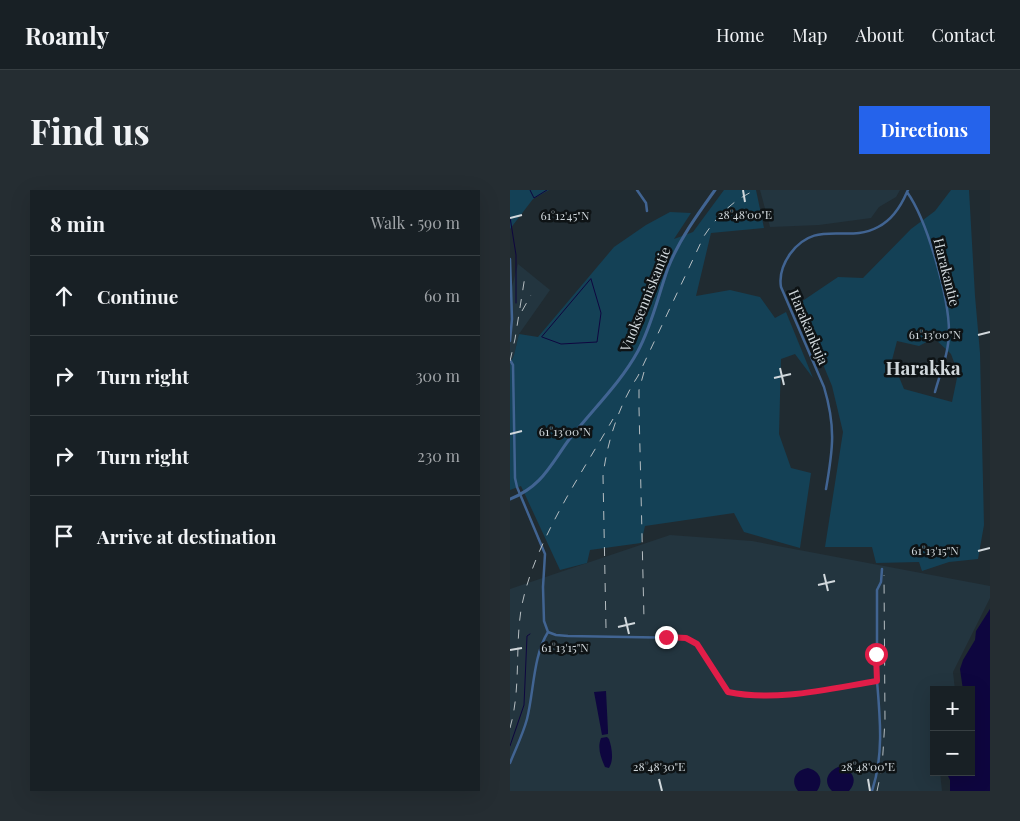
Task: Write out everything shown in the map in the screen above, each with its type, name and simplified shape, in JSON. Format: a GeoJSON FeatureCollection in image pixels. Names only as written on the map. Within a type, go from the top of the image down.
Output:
{"type":"FeatureCollection","features":[{"type":"Feature","properties":{"kind":"street"},"geometry":{"type":"LineString","coordinates":[[637,190],[646,203],[647,211]]}},
{"type":"Feature","properties":{"kind":"street","name":"Vuoksenniskantie"},"geometry":{"type":"LineString","coordinates":[[510,499],[521,495],[540,481],[633,360],[646,335],[677,247],[715,190]]}},
{"type":"Feature","properties":{"kind":"street","name":"Harakantie"},"geometry":{"type":"LineString","coordinates":[[907,191],[916,205],[928,237],[942,286],[948,322],[947,351],[934,392]]}},
{"type":"Feature","properties":{"kind":"street","name":"Harakankuja"},"geometry":{"type":"LineString","coordinates":[[826,489],[833,440],[830,409],[824,387],[782,287],[781,272],[788,257],[806,239],[819,234],[858,232],[878,227],[897,211],[907,191]]}},
{"type":"Feature","properties":{"kind":"street"},"geometry":{"type":"LineString","coordinates":[[510,259],[512,319],[510,341]]}},
{"type":"Feature","properties":{"kind":"street"},"geometry":{"type":"LineString","coordinates":[[510,360],[513,365],[514,472],[517,487],[545,554],[543,587],[544,621],[548,632],[543,641],[533,679],[526,721],[510,763]]}},
{"type":"Feature","properties":{"kind":"street"},"geometry":{"type":"LineString","coordinates":[[872,791],[879,765],[877,590],[881,582],[882,569]]}},
{"type":"Feature","properties":{"kind":"street"},"geometry":{"type":"LineString","coordinates":[[548,632],[568,636],[686,638],[701,648],[718,679],[728,692],[741,695],[804,693],[877,681]]}},
{"type":"Feature","properties":{"kind":"shaded area"},"geometry":{"type":"Polygon","coordinates":[[[510,190],[549,190],[533,199],[510,229],[510,190]]]}},
{"type":"Feature","properties":{"kind":"shaded area"},"geometry":{"type":"Polygon","coordinates":[[[724,190],[756,190],[764,228],[711,233],[696,296],[730,290],[760,297],[775,318],[786,312],[813,378],[795,354],[781,359],[779,434],[791,468],[811,473],[800,548],[744,532],[734,513],[645,526],[641,543],[590,550],[587,563],[560,570],[521,486],[510,490],[510,364],[519,334],[538,337],[614,247],[646,225],[670,212],[691,213],[674,239],[693,232],[724,190]]]}},
{"type":"Feature","properties":{"kind":"shaded area"},"geometry":{"type":"Polygon","coordinates":[[[760,190],[900,190],[896,197],[879,207],[871,218],[819,225],[770,227],[760,190]]]}},
{"type":"Feature","properties":{"kind":"shaded area"},"geometry":{"type":"Polygon","coordinates":[[[951,190],[969,190],[980,353],[984,525],[978,559],[949,562],[922,571],[919,562],[876,563],[872,547],[825,547],[843,432],[832,386],[798,304],[838,277],[863,278],[911,229],[935,211],[951,190]],[[934,338],[919,346],[897,341],[892,360],[904,389],[952,402],[958,373],[951,354],[934,338]]]}},
{"type":"Feature","properties":{"kind":"shaded area"},"geometry":{"type":"Polygon","coordinates":[[[518,264],[550,290],[519,334],[510,364],[510,294],[518,264]]]}},
{"type":"Feature","properties":{"kind":"shaded area"},"geometry":{"type":"Polygon","coordinates":[[[670,535],[752,541],[990,586],[990,598],[953,672],[955,686],[930,686],[930,776],[940,776],[942,791],[510,791],[510,589],[670,535]]]}},
{"type":"Feature","properties":{"kind":"shaded area"},"geometry":{"type":"Polygon","coordinates":[[[990,609],[990,791],[950,791],[948,776],[975,776],[975,686],[962,686],[960,669],[975,640],[976,631],[990,609]]]}},
{"type":"Feature","properties":{"kind":"shaded area"},"geometry":{"type":"Polygon","coordinates":[[[606,691],[608,734],[602,735],[594,692],[606,691]]]}},
{"type":"Feature","properties":{"kind":"shaded area"},"geometry":{"type":"Polygon","coordinates":[[[607,737],[612,754],[609,768],[605,767],[599,749],[601,738],[607,737]]]}},
{"type":"Feature","properties":{"kind":"shaded area"},"geometry":{"type":"Polygon","coordinates":[[[838,767],[850,772],[854,779],[849,791],[832,791],[829,788],[827,781],[829,774],[838,767]]]}},
{"type":"Feature","properties":{"kind":"shaded area"},"geometry":{"type":"Polygon","coordinates":[[[808,768],[815,771],[820,777],[819,787],[817,791],[798,791],[794,783],[795,776],[800,771],[808,768]]]}},
{"type":"Feature","properties":{"kind":"waterway"},"geometry":{"type":"LineString","coordinates":[[530,190],[534,198],[547,190]]}},
{"type":"Feature","properties":{"kind":"waterway"},"geometry":{"type":"LineString","coordinates":[[510,217],[516,255],[516,303]]}},
{"type":"Feature","properties":{"kind":"waterway"},"geometry":{"type":"LineString","coordinates":[[591,279],[601,313],[597,342],[561,344],[542,337],[591,279]]}},
{"type":"Feature","properties":{"kind":"waterway"},"geometry":{"type":"LineString","coordinates":[[510,746],[524,705],[527,636],[530,634]]}},
{"type":"Feature","properties":{"kind":"railway"},"geometry":{"type":"LineString","coordinates":[[606,628],[603,476],[607,450],[615,424],[625,399],[638,376],[704,236],[727,209],[740,198],[756,190]]}},
{"type":"Feature","properties":{"kind":"railway"},"geometry":{"type":"LineString","coordinates":[[510,361],[525,276]]}},
{"type":"Feature","properties":{"kind":"railway"},"geometry":{"type":"LineString","coordinates":[[522,311],[531,295]]}},
{"type":"Feature","properties":{"kind":"railway"},"geometry":{"type":"LineString","coordinates":[[644,372],[639,390],[644,619]]}},
{"type":"Feature","properties":{"kind":"railway"},"geometry":{"type":"LineString","coordinates":[[510,728],[516,699],[521,610],[535,561],[572,488],[613,419]]}},
{"type":"Feature","properties":{"kind":"railway"},"geometry":{"type":"LineString","coordinates":[[877,791],[882,768],[885,720],[884,575]]}},
{"type":"Feature","properties":{"kind":"district","name":"Harakka"},"geometry":{"type":"Point","coordinates":[923,367]}},
{"type":"Feature","properties":{"kind":"route"},"geometry":{"type":"LineString","coordinates":[[666,637],[686,638],[697,644],[728,692],[741,695],[804,693],[877,681],[876,654]]}}]}
